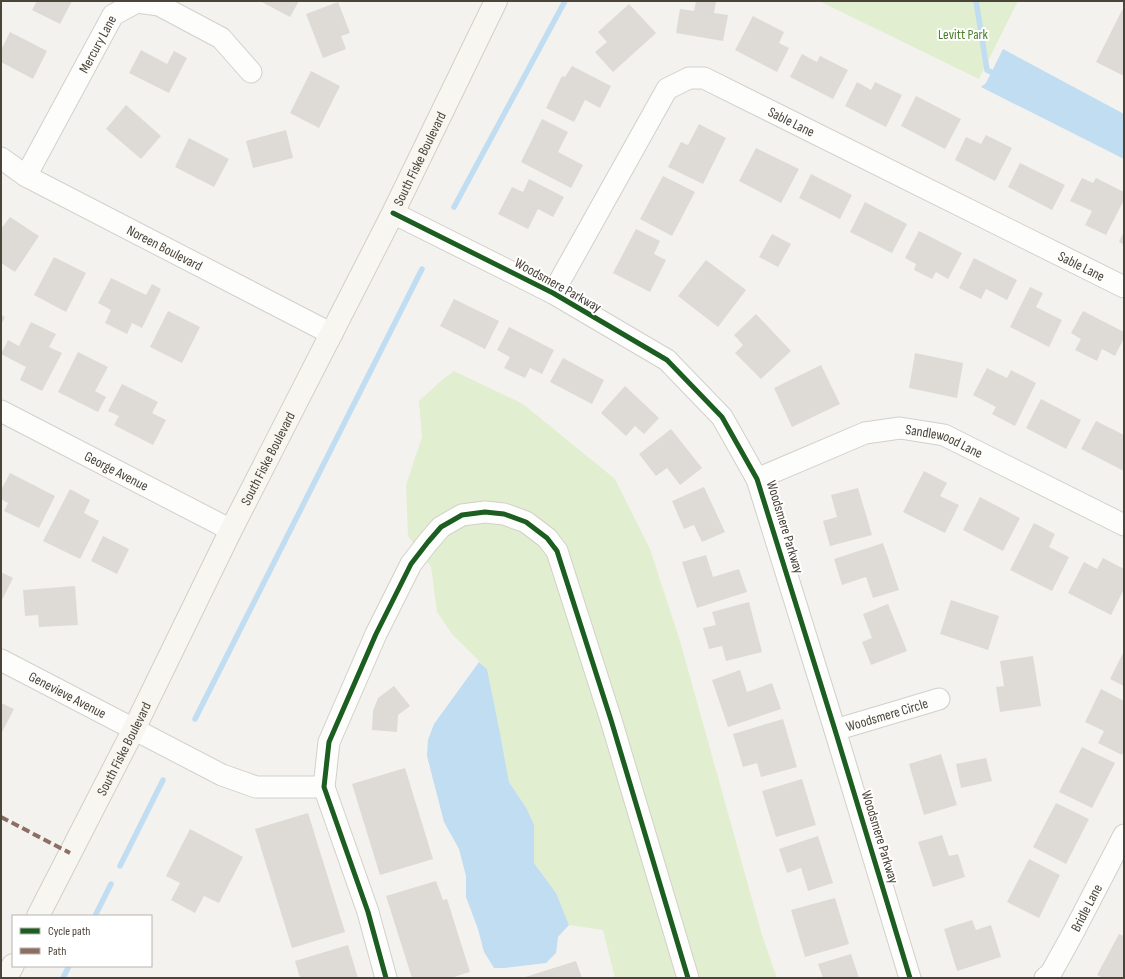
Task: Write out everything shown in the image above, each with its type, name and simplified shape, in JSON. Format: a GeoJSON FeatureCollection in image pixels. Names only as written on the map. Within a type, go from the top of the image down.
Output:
{"type":"FeatureCollection","features":[{"type":"Feature","properties":{"kind":"main road","name":"South Fiske Boulevard"},"geometry":{"type":"LineString","coordinates":[[39,915],[134,729],[232,530],[393,213],[496,1]]}},
{"type":"Feature","properties":{"kind":"main road"},"geometry":{"type":"LineString","coordinates":[[6,978],[12,967]]}},
{"type":"Feature","properties":{"kind":"street","name":"Mercury Lane"},"geometry":{"type":"LineString","coordinates":[[26,176],[113,15],[137,2],[159,5],[221,38],[251,72]]}},
{"type":"Feature","properties":{"kind":"street","name":"Sable Lane"},"geometry":{"type":"LineString","coordinates":[[553,293],[667,89],[689,78],[704,78],[1124,287]]}},
{"type":"Feature","properties":{"kind":"street","name":"Noreen Boulevard"},"geometry":{"type":"LineString","coordinates":[[1,158],[26,176],[332,334]]}},
{"type":"Feature","properties":{"kind":"street","name":"Woodsmere Parkway"},"geometry":{"type":"LineString","coordinates":[[393,213],[553,293],[667,360],[722,418],[757,479],[836,730],[910,978]]}},
{"type":"Feature","properties":{"kind":"street","name":"George Avenue"},"geometry":{"type":"LineString","coordinates":[[1,411],[232,530]]}},
{"type":"Feature","properties":{"kind":"street","name":"Sandlewood Lane"},"geometry":{"type":"LineString","coordinates":[[757,479],[865,433],[900,428],[944,435],[1124,525]]}},
{"type":"Feature","properties":{"kind":"street"},"geometry":{"type":"LineString","coordinates":[[386,978],[368,912],[324,787],[329,742],[376,634],[411,564],[442,527],[462,515],[485,512],[504,514],[526,522],[546,538],[557,551],[611,720],[688,978]]}},
{"type":"Feature","properties":{"kind":"street","name":"Genevieve Avenue"},"geometry":{"type":"LineString","coordinates":[[1,660],[222,775],[256,787],[324,787]]}},
{"type":"Feature","properties":{"kind":"street","name":"Woodsmere Circle"},"geometry":{"type":"LineString","coordinates":[[836,730],[939,699]]}},
{"type":"Feature","properties":{"kind":"street","name":"Bridle Lane"},"geometry":{"type":"LineString","coordinates":[[1045,978],[1051,973],[1072,935],[1124,835]]}},
{"type":"Feature","properties":{"kind":"green space","name":"Levitt Park"},"geometry":{"type":"Polygon","coordinates":[[[819,1],[1018,1],[979,79],[819,1]]]}},
{"type":"Feature","properties":{"kind":"green space"},"geometry":{"type":"Polygon","coordinates":[[[454,371],[523,404],[615,479],[650,549],[680,641],[762,935],[777,978],[698,978],[620,716],[530,512],[508,504],[487,502],[462,505],[414,544],[408,536],[406,485],[422,437],[419,401],[454,371]]]}},
{"type":"Feature","properties":{"kind":"green space"},"geometry":{"type":"Polygon","coordinates":[[[484,522],[495,523],[521,532],[535,542],[549,557],[602,724],[677,978],[615,978],[603,930],[569,925],[556,893],[534,863],[534,825],[527,809],[509,782],[487,669],[452,634],[437,612],[431,567],[426,560],[447,535],[464,525],[484,522]]]}},
{"type":"Feature","properties":{"kind":"water"},"geometry":{"type":"Polygon","coordinates":[[[1003,49],[1124,114],[1124,159],[981,87],[986,83],[1003,49]]]}},
{"type":"Feature","properties":{"kind":"water"},"geometry":{"type":"Polygon","coordinates":[[[479,662],[487,669],[509,782],[527,809],[534,825],[534,863],[556,893],[569,925],[558,937],[556,953],[546,963],[494,968],[484,952],[478,929],[466,897],[466,876],[459,849],[444,822],[427,756],[428,740],[434,724],[479,662]]]}},
{"type":"Feature","properties":{"kind":"building"},"geometry":{"type":"Polygon","coordinates":[[[37,1],[72,1],[60,24],[32,10],[37,1]]]}},
{"type":"Feature","properties":{"kind":"building"},"geometry":{"type":"Polygon","coordinates":[[[260,1],[299,1],[290,17],[260,1]]]}},
{"type":"Feature","properties":{"kind":"building"},"geometry":{"type":"Polygon","coordinates":[[[696,1],[716,2],[714,13],[728,15],[723,41],[676,33],[680,9],[694,11],[696,1]]]}},
{"type":"Feature","properties":{"kind":"building"},"geometry":{"type":"Polygon","coordinates":[[[338,2],[350,33],[341,36],[346,49],[323,58],[306,14],[338,2]]]}},
{"type":"Feature","properties":{"kind":"building"},"geometry":{"type":"Polygon","coordinates":[[[629,4],[656,33],[613,72],[595,52],[607,42],[598,32],[629,4]]]}},
{"type":"Feature","properties":{"kind":"building"},"geometry":{"type":"Polygon","coordinates":[[[1122,10],[1124,11],[1124,76],[1096,62],[1122,10]]]}},
{"type":"Feature","properties":{"kind":"building"},"geometry":{"type":"Polygon","coordinates":[[[753,16],[784,32],[779,43],[789,48],[777,72],[735,50],[753,16]]]}},
{"type":"Feature","properties":{"kind":"building"},"geometry":{"type":"Polygon","coordinates":[[[10,32],[47,51],[33,79],[1,62],[1,50],[10,32]]]}},
{"type":"Feature","properties":{"kind":"building"},"geometry":{"type":"Polygon","coordinates":[[[141,50],[167,64],[174,51],[187,58],[169,93],[129,73],[141,50]]]}},
{"type":"Feature","properties":{"kind":"building"},"geometry":{"type":"Polygon","coordinates":[[[802,54],[817,62],[820,56],[848,70],[833,99],[790,77],[802,54]]]}},
{"type":"Feature","properties":{"kind":"building"},"geometry":{"type":"Polygon","coordinates":[[[572,66],[611,86],[600,108],[585,100],[574,122],[546,108],[562,76],[565,77],[572,66]]]}},
{"type":"Feature","properties":{"kind":"building"},"geometry":{"type":"Polygon","coordinates":[[[311,71],[340,86],[319,128],[290,113],[311,71]]]}},
{"type":"Feature","properties":{"kind":"building"},"geometry":{"type":"Polygon","coordinates":[[[857,82],[871,90],[875,82],[902,95],[886,127],[845,106],[857,82]]]}},
{"type":"Feature","properties":{"kind":"building"},"geometry":{"type":"Polygon","coordinates":[[[916,96],[961,119],[945,149],[901,126],[916,96]]]}},
{"type":"Feature","properties":{"kind":"building"},"geometry":{"type":"Polygon","coordinates":[[[126,105],[161,136],[141,159],[106,129],[126,105]]]}},
{"type":"Feature","properties":{"kind":"building"},"geometry":{"type":"Polygon","coordinates":[[[542,119],[568,132],[558,152],[583,165],[571,188],[521,162],[542,119]]]}},
{"type":"Feature","properties":{"kind":"building"},"geometry":{"type":"Polygon","coordinates":[[[699,124],[726,138],[703,184],[668,167],[681,142],[688,145],[699,124]]]}},
{"type":"Feature","properties":{"kind":"building"},"geometry":{"type":"Polygon","coordinates":[[[286,130],[293,158],[253,168],[246,141],[286,130]]]}},
{"type":"Feature","properties":{"kind":"building"},"geometry":{"type":"Polygon","coordinates":[[[986,135],[1012,148],[995,181],[955,160],[966,137],[981,144],[986,135]]]}},
{"type":"Feature","properties":{"kind":"building"},"geometry":{"type":"Polygon","coordinates":[[[189,138],[229,159],[214,187],[175,167],[189,138]]]}},
{"type":"Feature","properties":{"kind":"building"},"geometry":{"type":"Polygon","coordinates":[[[756,148],[799,169],[781,203],[739,181],[756,148]]]}},
{"type":"Feature","properties":{"kind":"building"},"geometry":{"type":"Polygon","coordinates":[[[1020,163],[1065,185],[1052,210],[1008,187],[1020,163]]]}},
{"type":"Feature","properties":{"kind":"building"},"geometry":{"type":"Polygon","coordinates":[[[811,174],[852,195],[840,219],[799,198],[811,174]]]}},
{"type":"Feature","properties":{"kind":"building"},"geometry":{"type":"Polygon","coordinates":[[[663,176],[695,192],[672,236],[640,219],[663,176]]]}},
{"type":"Feature","properties":{"kind":"building"},"geometry":{"type":"Polygon","coordinates":[[[1082,178],[1093,183],[1096,178],[1124,192],[1124,200],[1106,235],[1085,225],[1092,211],[1070,201],[1082,178]]]}},
{"type":"Feature","properties":{"kind":"building"},"geometry":{"type":"Polygon","coordinates":[[[529,179],[564,197],[553,217],[538,209],[528,229],[498,214],[512,187],[523,192],[529,179]]]}},
{"type":"Feature","properties":{"kind":"building"},"geometry":{"type":"Polygon","coordinates":[[[865,202],[907,224],[892,253],[850,232],[865,202]]]}},
{"type":"Feature","properties":{"kind":"building"},"geometry":{"type":"Polygon","coordinates":[[[10,217],[39,236],[15,272],[1,263],[1,229],[10,217]]]}},
{"type":"Feature","properties":{"kind":"building"},"geometry":{"type":"Polygon","coordinates":[[[636,229],[660,241],[654,254],[666,260],[650,292],[613,273],[636,229]]]}},
{"type":"Feature","properties":{"kind":"building"},"geometry":{"type":"Polygon","coordinates":[[[919,231],[962,253],[948,279],[936,272],[932,279],[914,270],[916,264],[905,258],[919,231]]]}},
{"type":"Feature","properties":{"kind":"building"},"geometry":{"type":"Polygon","coordinates":[[[1124,231],[1124,245],[1119,242],[1124,231]]]}},
{"type":"Feature","properties":{"kind":"building"},"geometry":{"type":"Polygon","coordinates":[[[772,234],[791,244],[778,267],[759,257],[772,234]]]}},
{"type":"Feature","properties":{"kind":"building"},"geometry":{"type":"Polygon","coordinates":[[[54,257],[86,273],[66,312],[34,295],[54,257]]]}},
{"type":"Feature","properties":{"kind":"building"},"geometry":{"type":"Polygon","coordinates":[[[974,258],[1017,280],[1007,300],[986,289],[981,299],[959,288],[974,258]]]}},
{"type":"Feature","properties":{"kind":"building"},"geometry":{"type":"Polygon","coordinates":[[[706,260],[746,290],[718,327],[678,296],[706,260]]]}},
{"type":"Feature","properties":{"kind":"building"},"geometry":{"type":"Polygon","coordinates":[[[111,278],[146,295],[152,284],[161,289],[142,328],[132,323],[127,334],[105,323],[111,310],[98,303],[111,278]]]}},
{"type":"Feature","properties":{"kind":"building"},"geometry":{"type":"Polygon","coordinates":[[[1030,287],[1043,293],[1036,307],[1062,320],[1049,347],[1010,327],[1030,287]]]}},
{"type":"Feature","properties":{"kind":"building"},"geometry":{"type":"Polygon","coordinates":[[[454,299],[499,321],[485,349],[440,326],[454,299]]]}},
{"type":"Feature","properties":{"kind":"building"},"geometry":{"type":"Polygon","coordinates":[[[168,311],[200,327],[182,363],[150,347],[168,311]]]}},
{"type":"Feature","properties":{"kind":"building"},"geometry":{"type":"Polygon","coordinates":[[[1083,311],[1124,332],[1124,338],[1115,356],[1102,349],[1097,361],[1075,350],[1081,339],[1071,333],[1083,311]]]}},
{"type":"Feature","properties":{"kind":"building"},"geometry":{"type":"Polygon","coordinates":[[[756,314],[791,351],[761,379],[735,353],[743,345],[734,335],[756,314]]]}},
{"type":"Feature","properties":{"kind":"building"},"geometry":{"type":"Polygon","coordinates":[[[1,315],[5,317],[1,325],[1,315]]]}},
{"type":"Feature","properties":{"kind":"building"},"geometry":{"type":"Polygon","coordinates":[[[31,322],[56,334],[49,347],[62,353],[42,391],[20,380],[26,367],[1,354],[8,340],[19,346],[31,322]]]}},
{"type":"Feature","properties":{"kind":"building"},"geometry":{"type":"Polygon","coordinates":[[[509,327],[554,350],[542,374],[530,368],[525,378],[504,368],[510,357],[497,350],[509,327]]]}},
{"type":"Feature","properties":{"kind":"building"},"geometry":{"type":"Polygon","coordinates":[[[78,352],[108,367],[95,391],[106,397],[98,412],[58,392],[78,352]]]}},
{"type":"Feature","properties":{"kind":"building"},"geometry":{"type":"Polygon","coordinates":[[[915,353],[963,363],[957,398],[909,388],[915,353]]]}},
{"type":"Feature","properties":{"kind":"building"},"geometry":{"type":"Polygon","coordinates":[[[563,358],[604,380],[592,404],[550,382],[563,358]]]}},
{"type":"Feature","properties":{"kind":"building"},"geometry":{"type":"Polygon","coordinates":[[[821,365],[840,404],[792,427],[774,388],[821,365]]]}},
{"type":"Feature","properties":{"kind":"building"},"geometry":{"type":"Polygon","coordinates":[[[987,368],[1007,378],[1011,370],[1036,383],[1015,426],[992,414],[996,407],[973,395],[987,368]]]}},
{"type":"Feature","properties":{"kind":"building"},"geometry":{"type":"Polygon","coordinates":[[[122,384],[158,402],[152,413],[166,420],[153,445],[114,425],[119,416],[108,411],[122,384]]]}},
{"type":"Feature","properties":{"kind":"building"},"geometry":{"type":"Polygon","coordinates":[[[625,386],[659,418],[644,434],[635,426],[626,436],[601,413],[625,386]]]}},
{"type":"Feature","properties":{"kind":"building"},"geometry":{"type":"Polygon","coordinates":[[[1041,399],[1081,420],[1066,449],[1026,428],[1041,399]]]}},
{"type":"Feature","properties":{"kind":"building"},"geometry":{"type":"Polygon","coordinates":[[[1096,421],[1124,435],[1124,471],[1081,449],[1096,421]]]}},
{"type":"Feature","properties":{"kind":"building"},"geometry":{"type":"Polygon","coordinates":[[[671,429],[702,468],[680,485],[667,468],[656,476],[639,454],[671,429]]]}},
{"type":"Feature","properties":{"kind":"building"},"geometry":{"type":"Polygon","coordinates":[[[924,471],[947,483],[940,496],[959,505],[945,533],[903,512],[924,471]]]}},
{"type":"Feature","properties":{"kind":"building"},"geometry":{"type":"Polygon","coordinates":[[[10,473],[55,496],[39,528],[4,511],[8,503],[1,499],[1,490],[10,473]]]}},
{"type":"Feature","properties":{"kind":"building"},"geometry":{"type":"Polygon","coordinates":[[[704,487],[725,532],[702,542],[694,525],[684,529],[672,501],[704,487]]]}},
{"type":"Feature","properties":{"kind":"building"},"geometry":{"type":"Polygon","coordinates":[[[858,488],[872,535],[830,546],[823,521],[837,517],[831,495],[858,488]]]}},
{"type":"Feature","properties":{"kind":"building"},"geometry":{"type":"Polygon","coordinates":[[[70,489],[90,500],[84,513],[99,521],[80,559],[43,541],[70,489]]]}},
{"type":"Feature","properties":{"kind":"building"},"geometry":{"type":"Polygon","coordinates":[[[980,497],[1020,518],[1003,551],[963,530],[980,497]]]}},
{"type":"Feature","properties":{"kind":"building"},"geometry":{"type":"Polygon","coordinates":[[[1034,523],[1055,534],[1049,547],[1069,557],[1052,591],[1010,570],[1034,523]]]}},
{"type":"Feature","properties":{"kind":"building"},"geometry":{"type":"Polygon","coordinates":[[[103,536],[129,549],[117,574],[91,561],[103,536]]]}},
{"type":"Feature","properties":{"kind":"building"},"geometry":{"type":"Polygon","coordinates":[[[883,543],[899,590],[873,598],[866,577],[842,585],[834,559],[883,543]]]}},
{"type":"Feature","properties":{"kind":"building"},"geometry":{"type":"Polygon","coordinates":[[[706,555],[713,577],[739,569],[747,592],[697,608],[682,562],[706,555]]]}},
{"type":"Feature","properties":{"kind":"building"},"geometry":{"type":"Polygon","coordinates":[[[1103,558],[1124,569],[1124,589],[1111,615],[1068,593],[1084,562],[1097,569],[1103,558]]]}},
{"type":"Feature","properties":{"kind":"building"},"geometry":{"type":"Polygon","coordinates":[[[1,572],[13,578],[1,602],[1,572]]]}},
{"type":"Feature","properties":{"kind":"building"},"geometry":{"type":"Polygon","coordinates":[[[75,586],[78,625],[39,627],[38,615],[25,616],[23,590],[75,586]]]}},
{"type":"Feature","properties":{"kind":"building"},"geometry":{"type":"Polygon","coordinates":[[[951,600],[999,616],[988,650],[940,634],[951,600]]]}},
{"type":"Feature","properties":{"kind":"building"},"geometry":{"type":"Polygon","coordinates":[[[749,602],[762,652],[726,661],[722,646],[709,649],[703,628],[716,625],[712,612],[749,602]]]}},
{"type":"Feature","properties":{"kind":"building"},"geometry":{"type":"Polygon","coordinates":[[[888,604],[907,651],[871,665],[862,642],[872,638],[863,614],[888,604]]]}},
{"type":"Feature","properties":{"kind":"building"},"geometry":{"type":"Polygon","coordinates":[[[1124,651],[1124,686],[1110,679],[1124,651]]]}},
{"type":"Feature","properties":{"kind":"building"},"geometry":{"type":"Polygon","coordinates":[[[1033,656],[1041,706],[1000,712],[996,687],[1004,686],[1000,661],[1033,656]]]}},
{"type":"Feature","properties":{"kind":"building"},"geometry":{"type":"Polygon","coordinates":[[[740,670],[747,692],[772,683],[781,709],[728,727],[712,680],[740,670]]]}},
{"type":"Feature","properties":{"kind":"building"},"geometry":{"type":"Polygon","coordinates":[[[394,686],[410,706],[398,715],[397,732],[372,730],[373,711],[378,698],[394,686]]]}},
{"type":"Feature","properties":{"kind":"building"},"geometry":{"type":"Polygon","coordinates":[[[1101,689],[1124,701],[1124,750],[1122,755],[1098,743],[1104,731],[1085,722],[1101,689]]]}},
{"type":"Feature","properties":{"kind":"building"},"geometry":{"type":"Polygon","coordinates":[[[1,703],[14,709],[1,734],[1,703]]]}},
{"type":"Feature","properties":{"kind":"building"},"geometry":{"type":"Polygon","coordinates":[[[783,719],[797,767],[761,777],[757,763],[743,767],[733,734],[783,719]]]}},
{"type":"Feature","properties":{"kind":"building"},"geometry":{"type":"Polygon","coordinates":[[[1082,747],[1115,763],[1092,808],[1059,792],[1082,747]]]}},
{"type":"Feature","properties":{"kind":"building"},"geometry":{"type":"Polygon","coordinates":[[[941,754],[957,805],[924,815],[909,764],[941,754]]]}},
{"type":"Feature","properties":{"kind":"building"},"geometry":{"type":"Polygon","coordinates":[[[986,758],[992,781],[961,788],[956,764],[986,758]]]}},
{"type":"Feature","properties":{"kind":"building"},"geometry":{"type":"Polygon","coordinates":[[[405,768],[433,859],[380,875],[352,784],[405,768]]]}},
{"type":"Feature","properties":{"kind":"building"},"geometry":{"type":"Polygon","coordinates":[[[802,779],[816,825],[776,837],[762,791],[802,779]]]}},
{"type":"Feature","properties":{"kind":"building"},"geometry":{"type":"Polygon","coordinates":[[[1056,803],[1089,819],[1066,864],[1033,847],[1056,803]]]}},
{"type":"Feature","properties":{"kind":"building"},"geometry":{"type":"Polygon","coordinates":[[[308,813],[345,932],[292,948],[255,829],[308,813]]]}},
{"type":"Feature","properties":{"kind":"building"},"geometry":{"type":"Polygon","coordinates":[[[190,829],[243,857],[219,903],[204,896],[195,913],[171,900],[180,883],[166,876],[190,829]]]}},
{"type":"Feature","properties":{"kind":"building"},"geometry":{"type":"Polygon","coordinates":[[[942,835],[949,856],[958,854],[965,877],[933,887],[918,842],[942,835]]]}},
{"type":"Feature","properties":{"kind":"building"},"geometry":{"type":"Polygon","coordinates":[[[818,836],[833,883],[808,891],[801,868],[787,873],[779,849],[818,836]]]}},
{"type":"Feature","properties":{"kind":"building"},"geometry":{"type":"Polygon","coordinates":[[[1029,859],[1060,875],[1039,918],[1007,902],[1029,859]]]}},
{"type":"Feature","properties":{"kind":"building"},"geometry":{"type":"Polygon","coordinates":[[[436,881],[443,900],[447,899],[470,972],[451,978],[412,978],[386,896],[436,881]]]}},
{"type":"Feature","properties":{"kind":"building"},"geometry":{"type":"Polygon","coordinates":[[[835,898],[849,944],[805,957],[791,910],[835,898]]]}},
{"type":"Feature","properties":{"kind":"building"},"geometry":{"type":"Polygon","coordinates":[[[972,920],[976,930],[991,925],[1001,957],[957,971],[944,929],[972,920]]]}},
{"type":"Feature","properties":{"kind":"building"},"geometry":{"type":"Polygon","coordinates":[[[1119,934],[1124,936],[1124,978],[1103,978],[1097,975],[1119,934]]]}},
{"type":"Feature","properties":{"kind":"building"},"geometry":{"type":"Polygon","coordinates":[[[348,945],[358,978],[300,978],[295,961],[348,945]]]}},
{"type":"Feature","properties":{"kind":"building"},"geometry":{"type":"Polygon","coordinates":[[[851,954],[859,978],[823,978],[818,964],[851,954]]]}},
{"type":"Feature","properties":{"kind":"building"},"geometry":{"type":"Polygon","coordinates":[[[576,961],[582,978],[522,978],[576,961]]]}},
{"type":"Feature","properties":{"kind":"waterway"},"geometry":{"type":"LineString","coordinates":[[454,207],[565,1]]}},
{"type":"Feature","properties":{"kind":"waterway"},"geometry":{"type":"LineString","coordinates":[[976,1],[987,70],[997,75]]}},
{"type":"Feature","properties":{"kind":"waterway"},"geometry":{"type":"LineString","coordinates":[[195,719],[422,269]]}},
{"type":"Feature","properties":{"kind":"waterway"},"geometry":{"type":"LineString","coordinates":[[120,866],[163,780]]}},
{"type":"Feature","properties":{"kind":"waterway"},"geometry":{"type":"LineString","coordinates":[[96,915],[111,884]]}},
{"type":"Feature","properties":{"kind":"waterway"},"geometry":{"type":"LineString","coordinates":[[63,978],[68,967]]}},
{"type":"Feature","properties":{"kind":"marked path"},"geometry":{"type":"LineString","coordinates":[[1,817],[70,853]]}},
{"type":"Feature","properties":{"kind":"cycle path"},"geometry":{"type":"LineString","coordinates":[[393,213],[553,293],[667,360],[722,417],[757,479],[910,978]]}},
{"type":"Feature","properties":{"kind":"cycle path"},"geometry":{"type":"LineString","coordinates":[[386,978],[368,912],[324,787],[329,742],[376,634],[411,564],[441,527],[462,515],[485,512],[504,514],[526,522],[547,538],[557,551],[611,720],[688,978]]}}]}
